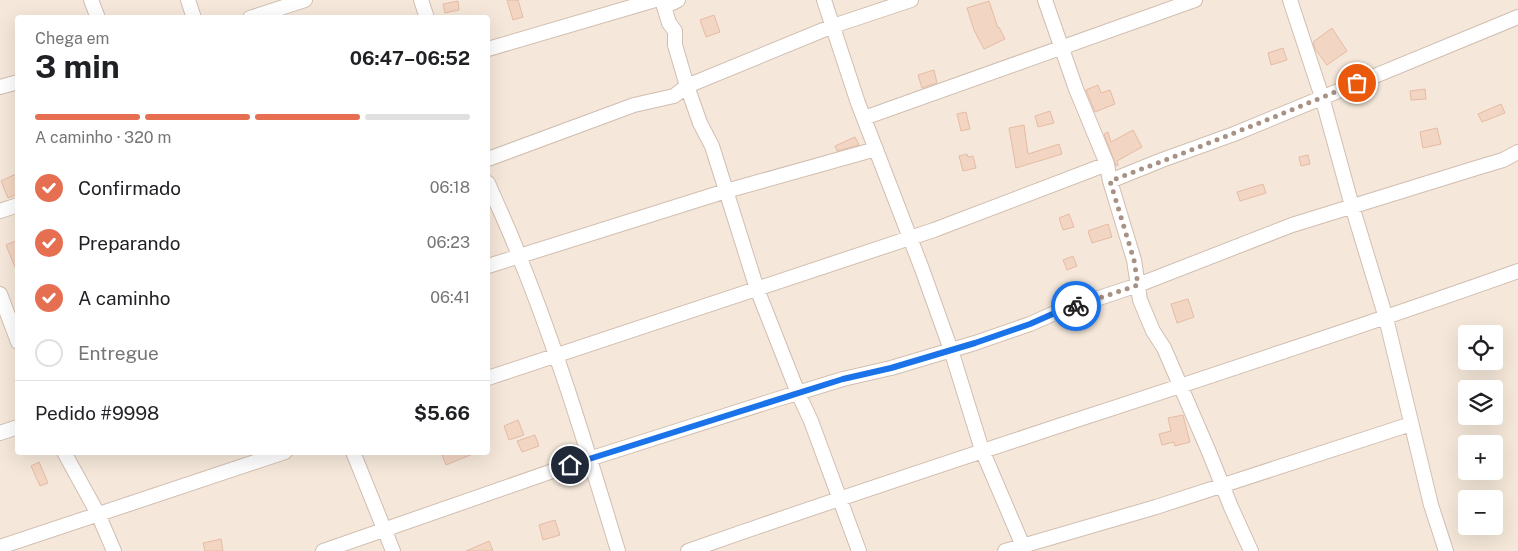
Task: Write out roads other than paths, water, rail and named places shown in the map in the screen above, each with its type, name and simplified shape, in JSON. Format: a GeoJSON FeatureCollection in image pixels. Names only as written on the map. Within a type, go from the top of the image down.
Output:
{"type":"FeatureCollection","features":[{"type":"Feature","properties":{"kind":"street"},"geometry":{"type":"LineString","coordinates":[[91,0],[97,15]]}},
{"type":"Feature","properties":{"kind":"street"},"geometry":{"type":"LineString","coordinates":[[188,0],[193,15]]}},
{"type":"Feature","properties":{"kind":"street"},"geometry":{"type":"LineString","coordinates":[[259,15],[305,0]]}},
{"type":"Feature","properties":{"kind":"street"},"geometry":{"type":"LineString","coordinates":[[420,0],[426,15]]}},
{"type":"Feature","properties":{"kind":"street"},"geometry":{"type":"LineString","coordinates":[[490,48],[660,2],[678,0]]}},
{"type":"Feature","properties":{"kind":"street"},"geometry":{"type":"LineString","coordinates":[[824,0],[864,118],[951,350],[982,450],[1023,546]]}},
{"type":"Feature","properties":{"kind":"street"},"geometry":{"type":"LineString","coordinates":[[490,159],[634,106],[674,96],[687,86],[833,26],[911,0]]}},
{"type":"Feature","properties":{"kind":"street"},"geometry":{"type":"LineString","coordinates":[[1045,0],[1076,89],[1107,164],[1110,181],[1134,260],[1140,300],[1153,331],[1164,348],[1223,486],[1230,507],[1252,551]]}},
{"type":"Feature","properties":{"kind":"street"},"geometry":{"type":"LineString","coordinates":[[864,118],[1195,0]]}},
{"type":"Feature","properties":{"kind":"street"},"geometry":{"type":"LineString","coordinates":[[1290,0],[1322,97],[1352,206],[1386,318],[1410,424],[1431,505],[1446,551]]}},
{"type":"Feature","properties":{"kind":"street"},"geometry":{"type":"LineString","coordinates":[[660,2],[674,31],[675,45],[687,86],[700,123],[712,146],[757,290],[811,421],[859,551]]}},
{"type":"Feature","properties":{"kind":"street"},"geometry":{"type":"LineString","coordinates":[[1110,181],[1234,134],[1518,16]]}},
{"type":"Feature","properties":{"kind":"street"},"geometry":{"type":"LineString","coordinates":[[0,87],[15,83]]}},
{"type":"Feature","properties":{"kind":"street"},"geometry":{"type":"LineString","coordinates":[[490,265],[726,191],[876,149]]}},
{"type":"Feature","properties":{"kind":"street"},"geometry":{"type":"LineString","coordinates":[[323,551],[590,459],[843,379],[891,368],[1030,324],[1057,312],[1138,285],[1292,225],[1502,160],[1518,152]]}},
{"type":"Feature","properties":{"kind":"street"},"geometry":{"type":"LineString","coordinates":[[490,377],[909,238],[1107,164]]}},
{"type":"Feature","properties":{"kind":"street"},"geometry":{"type":"LineString","coordinates":[[490,188],[520,256],[556,356],[618,551]]}},
{"type":"Feature","properties":{"kind":"street"},"geometry":{"type":"LineString","coordinates":[[0,211],[15,206]]}},
{"type":"Feature","properties":{"kind":"street"},"geometry":{"type":"LineString","coordinates":[[688,551],[839,497],[1386,318],[1518,271]]}},
{"type":"Feature","properties":{"kind":"street"},"geometry":{"type":"LineString","coordinates":[[0,294],[10,325]]}},
{"type":"Feature","properties":{"kind":"street"},"geometry":{"type":"LineString","coordinates":[[1005,551],[1223,486],[1410,424]]}},
{"type":"Feature","properties":{"kind":"street"},"geometry":{"type":"LineString","coordinates":[[0,433],[15,428]]}},
{"type":"Feature","properties":{"kind":"street"},"geometry":{"type":"LineString","coordinates":[[66,455],[98,514],[114,551]]}},
{"type":"Feature","properties":{"kind":"street"},"geometry":{"type":"LineString","coordinates":[[0,547],[276,455]]}},
{"type":"Feature","properties":{"kind":"street"},"geometry":{"type":"LineString","coordinates":[[354,455],[393,551]]}}]}
